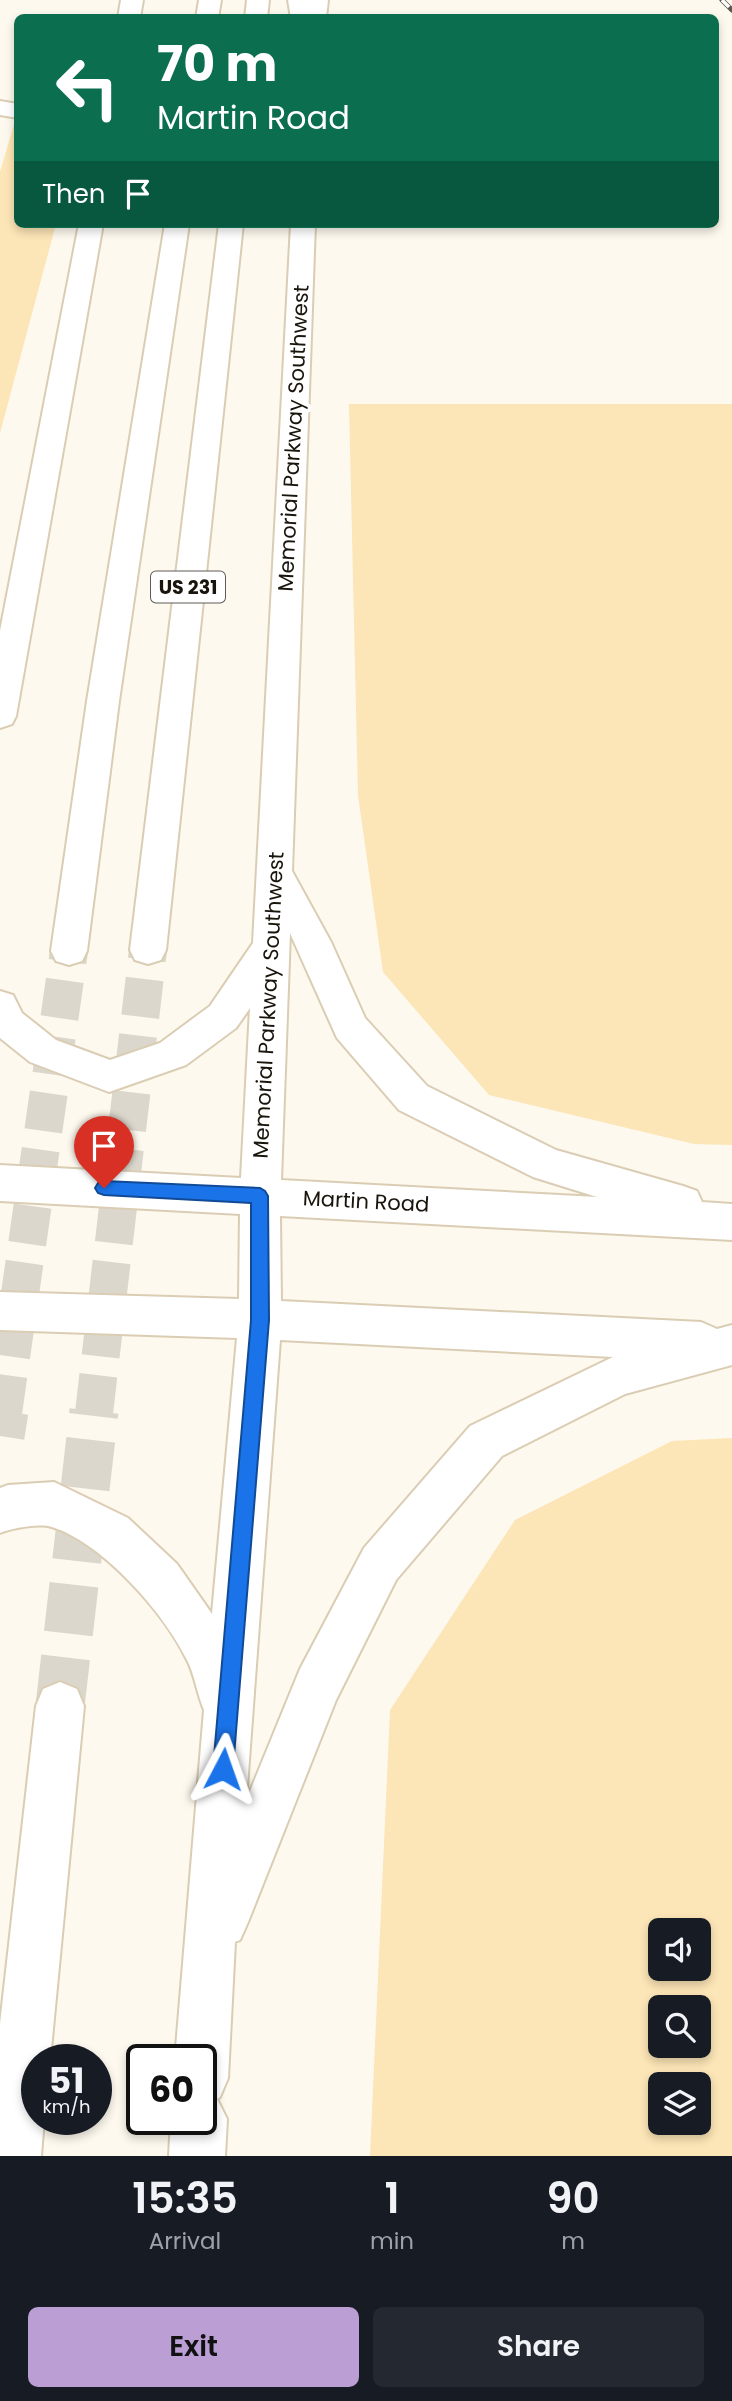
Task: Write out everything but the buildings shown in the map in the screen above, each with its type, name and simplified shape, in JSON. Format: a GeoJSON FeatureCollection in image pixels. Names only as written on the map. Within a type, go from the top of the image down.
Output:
{"type":"FeatureCollection","features":[{"type":"Feature","properties":{"kind":"main road"},"geometry":{"type":"LineString","coordinates":[[0,716],[90,228]]}},
{"type":"Feature","properties":{"kind":"main road","name":"US 231"},"geometry":{"type":"LineString","coordinates":[[69,951],[103,701],[176,228]]}},
{"type":"Feature","properties":{"kind":"main road","name":"US 231"},"geometry":{"type":"LineString","coordinates":[[148,950],[232,228]]}},
{"type":"Feature","properties":{"kind":"main road","name":"Memorial Parkway Southwest"},"geometry":{"type":"LineString","coordinates":[[203,2044],[260,1320],[260,1196],[303,228]]}},
{"type":"Feature","properties":{"kind":"main road"},"geometry":{"type":"LineString","coordinates":[[274,871],[313,942],[350,1027],[413,1098],[547,1165],[732,1220]]}},
{"type":"Feature","properties":{"kind":"main road"},"geometry":{"type":"LineString","coordinates":[[0,1006],[9,1024],[43,1051],[109,1076],[173,1054],[223,1017],[271,946]]}},
{"type":"Feature","properties":{"kind":"main road","name":"Martin Road"},"geometry":{"type":"LineString","coordinates":[[0,1183],[732,1220]]}},
{"type":"Feature","properties":{"kind":"main road"},"geometry":{"type":"LineString","coordinates":[[0,1311],[260,1320],[732,1344]]}},
{"type":"Feature","properties":{"kind":"main road"},"geometry":{"type":"LineString","coordinates":[[208,1956],[317,1686],[380,1564],[486,1441],[617,1376],[732,1344]]}},
{"type":"Feature","properties":{"kind":"main road"},"geometry":{"type":"LineString","coordinates":[[0,1511],[8,1507],[54,1504],[111,1534],[161,1580],[208,1649],[227,1715]]}},
{"type":"Feature","properties":{"kind":"main road"},"geometry":{"type":"LineString","coordinates":[[13,2156],[60,1706]]}},
{"type":"Feature","properties":{"kind":"main road"},"geometry":{"type":"LineString","coordinates":[[197,2156],[198,2135]]}},
{"type":"Feature","properties":{"kind":"shaded area"},"geometry":{"type":"Polygon","coordinates":[[[14,124],[14,228],[55,228],[0,433],[0,172],[14,124]]]}},
{"type":"Feature","properties":{"kind":"shaded area"},"geometry":{"type":"Polygon","coordinates":[[[349,404],[732,404],[732,1145],[694,1144],[489,1095],[383,972],[358,795],[349,404]]]}},
{"type":"Feature","properties":{"kind":"shaded area"},"geometry":{"type":"Polygon","coordinates":[[[732,1438],[732,2156],[370,2156],[390,1710],[515,1520],[672,1441],[732,1438]]]}},
{"type":"Feature","properties":{"kind":"tunnel"},"geometry":{"type":"LineString","coordinates":[[94,1413],[148,950]]}},
{"type":"Feature","properties":{"kind":"tunnel"},"geometry":{"type":"LineString","coordinates":[[3,1413],[69,951]]}},
{"type":"Feature","properties":{"kind":"tunnel"},"geometry":{"type":"LineString","coordinates":[[0,1436],[4,1411]]}},
{"type":"Feature","properties":{"kind":"tunnel"},"geometry":{"type":"LineString","coordinates":[[60,1706],[94,1411]]}},
{"type":"Feature","properties":{"kind":"railway"},"geometry":{"type":"LineString","coordinates":[[722,0],[732,10]]}},
{"type":"Feature","properties":{"kind":"route"},"geometry":{"type":"LineString","coordinates":[[104,1188],[260,1196],[260,1320],[223,1769]]}}]}
